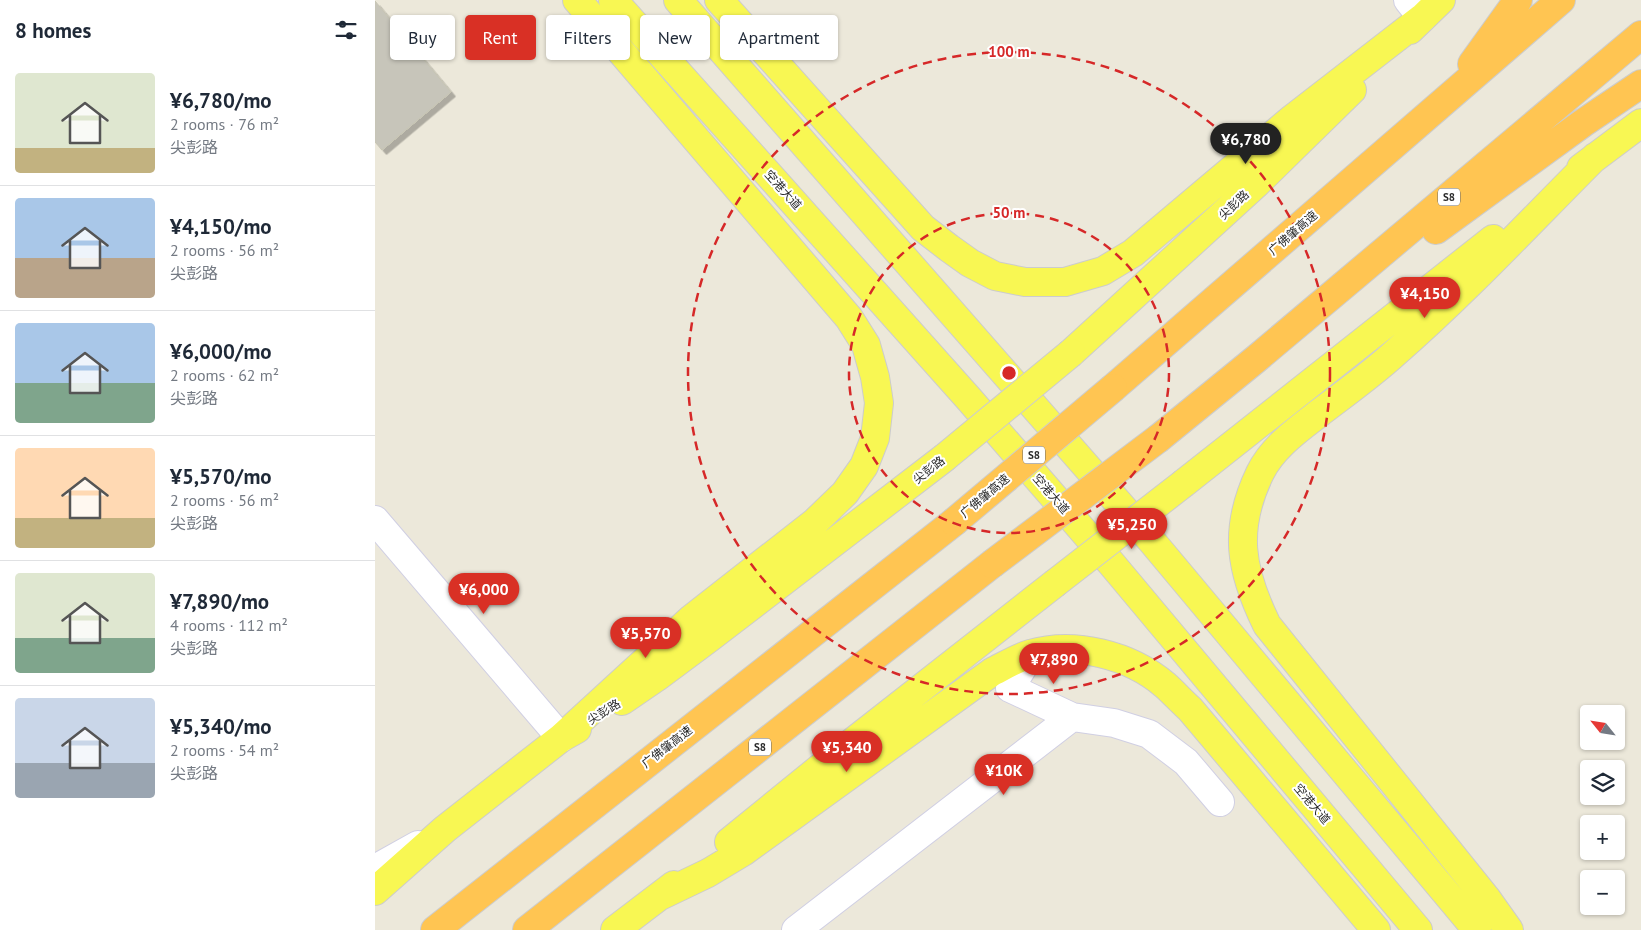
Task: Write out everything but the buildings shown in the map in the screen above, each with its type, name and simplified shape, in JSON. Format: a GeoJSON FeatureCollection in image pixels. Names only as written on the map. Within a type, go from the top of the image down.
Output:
{"type":"FeatureCollection","features":[{"type":"Feature","properties":{"kind":"highway"},"geometry":{"type":"LineString","coordinates":[[1443,103],[1518,0]]}},
{"type":"Feature","properties":{"kind":"highway","name":"广佛肇高速"},"geometry":{"type":"LineString","coordinates":[[435,930],[954,522],[1113,388],[1561,0]]}},
{"type":"Feature","properties":{"kind":"highway","name":"S8"},"geometry":{"type":"LineString","coordinates":[[527,930],[992,564],[1159,438],[1256,359],[1641,35]]}},
{"type":"Feature","properties":{"kind":"highway"},"geometry":{"type":"LineString","coordinates":[[1256,359],[1583,123],[1641,84]]}},
{"type":"Feature","properties":{"kind":"main road"},"geometry":{"type":"LineString","coordinates":[[561,738],[691,619],[815,522],[845,492],[864,466],[875,438],[879,403],[875,376],[866,345],[849,318],[817,278],[577,0]]}},
{"type":"Feature","properties":{"kind":"main road","name":"空港大道"},"geometry":{"type":"LineString","coordinates":[[613,0],[976,407],[1111,563],[1418,930]]}},
{"type":"Feature","properties":{"kind":"main road"},"geometry":{"type":"LineString","coordinates":[[678,0],[1150,539],[1477,930]]}},
{"type":"Feature","properties":{"kind":"main road"},"geometry":{"type":"LineString","coordinates":[[719,0],[923,228],[970,263],[995,276],[1025,282],[1065,282],[1103,271],[1133,253],[1293,118],[1415,9]]}},
{"type":"Feature","properties":{"kind":"main road","name":"尖彭路"},"geometry":{"type":"LineString","coordinates":[[375,891],[445,829],[561,738],[657,677],[944,458],[1071,353],[1322,121],[1415,9],[1441,0]]}},
{"type":"Feature","properties":{"kind":"main road"},"geometry":{"type":"LineString","coordinates":[[615,930],[1595,157],[1641,123]]}},
{"type":"Feature","properties":{"kind":"main road"},"geometry":{"type":"LineString","coordinates":[[1509,930],[1487,899],[1267,624],[1253,596],[1247,575],[1243,541],[1245,510],[1261,471],[1281,444],[1394,354],[1416,334],[1471,282],[1595,157]]}},
{"type":"Feature","properties":{"kind":"main road"},"geometry":{"type":"LineString","coordinates":[[660,896],[708,873],[743,852],[992,672],[1031,654],[1070,648],[1110,655],[1137,667],[1163,684],[1190,709],[1376,930]]}},
{"type":"Feature","properties":{"kind":"street"},"geometry":{"type":"LineString","coordinates":[[375,520],[561,738]]}},
{"type":"Feature","properties":{"kind":"street"},"geometry":{"type":"LineString","coordinates":[[1031,654],[1009,688],[1073,717],[1114,723],[1149,734],[1186,762],[1220,802]]}},
{"type":"Feature","properties":{"kind":"street"},"geometry":{"type":"LineString","coordinates":[[796,930],[1073,717]]}},
{"type":"Feature","properties":{"kind":"street"},"geometry":{"type":"LineString","coordinates":[[375,869],[445,829]]}}]}
